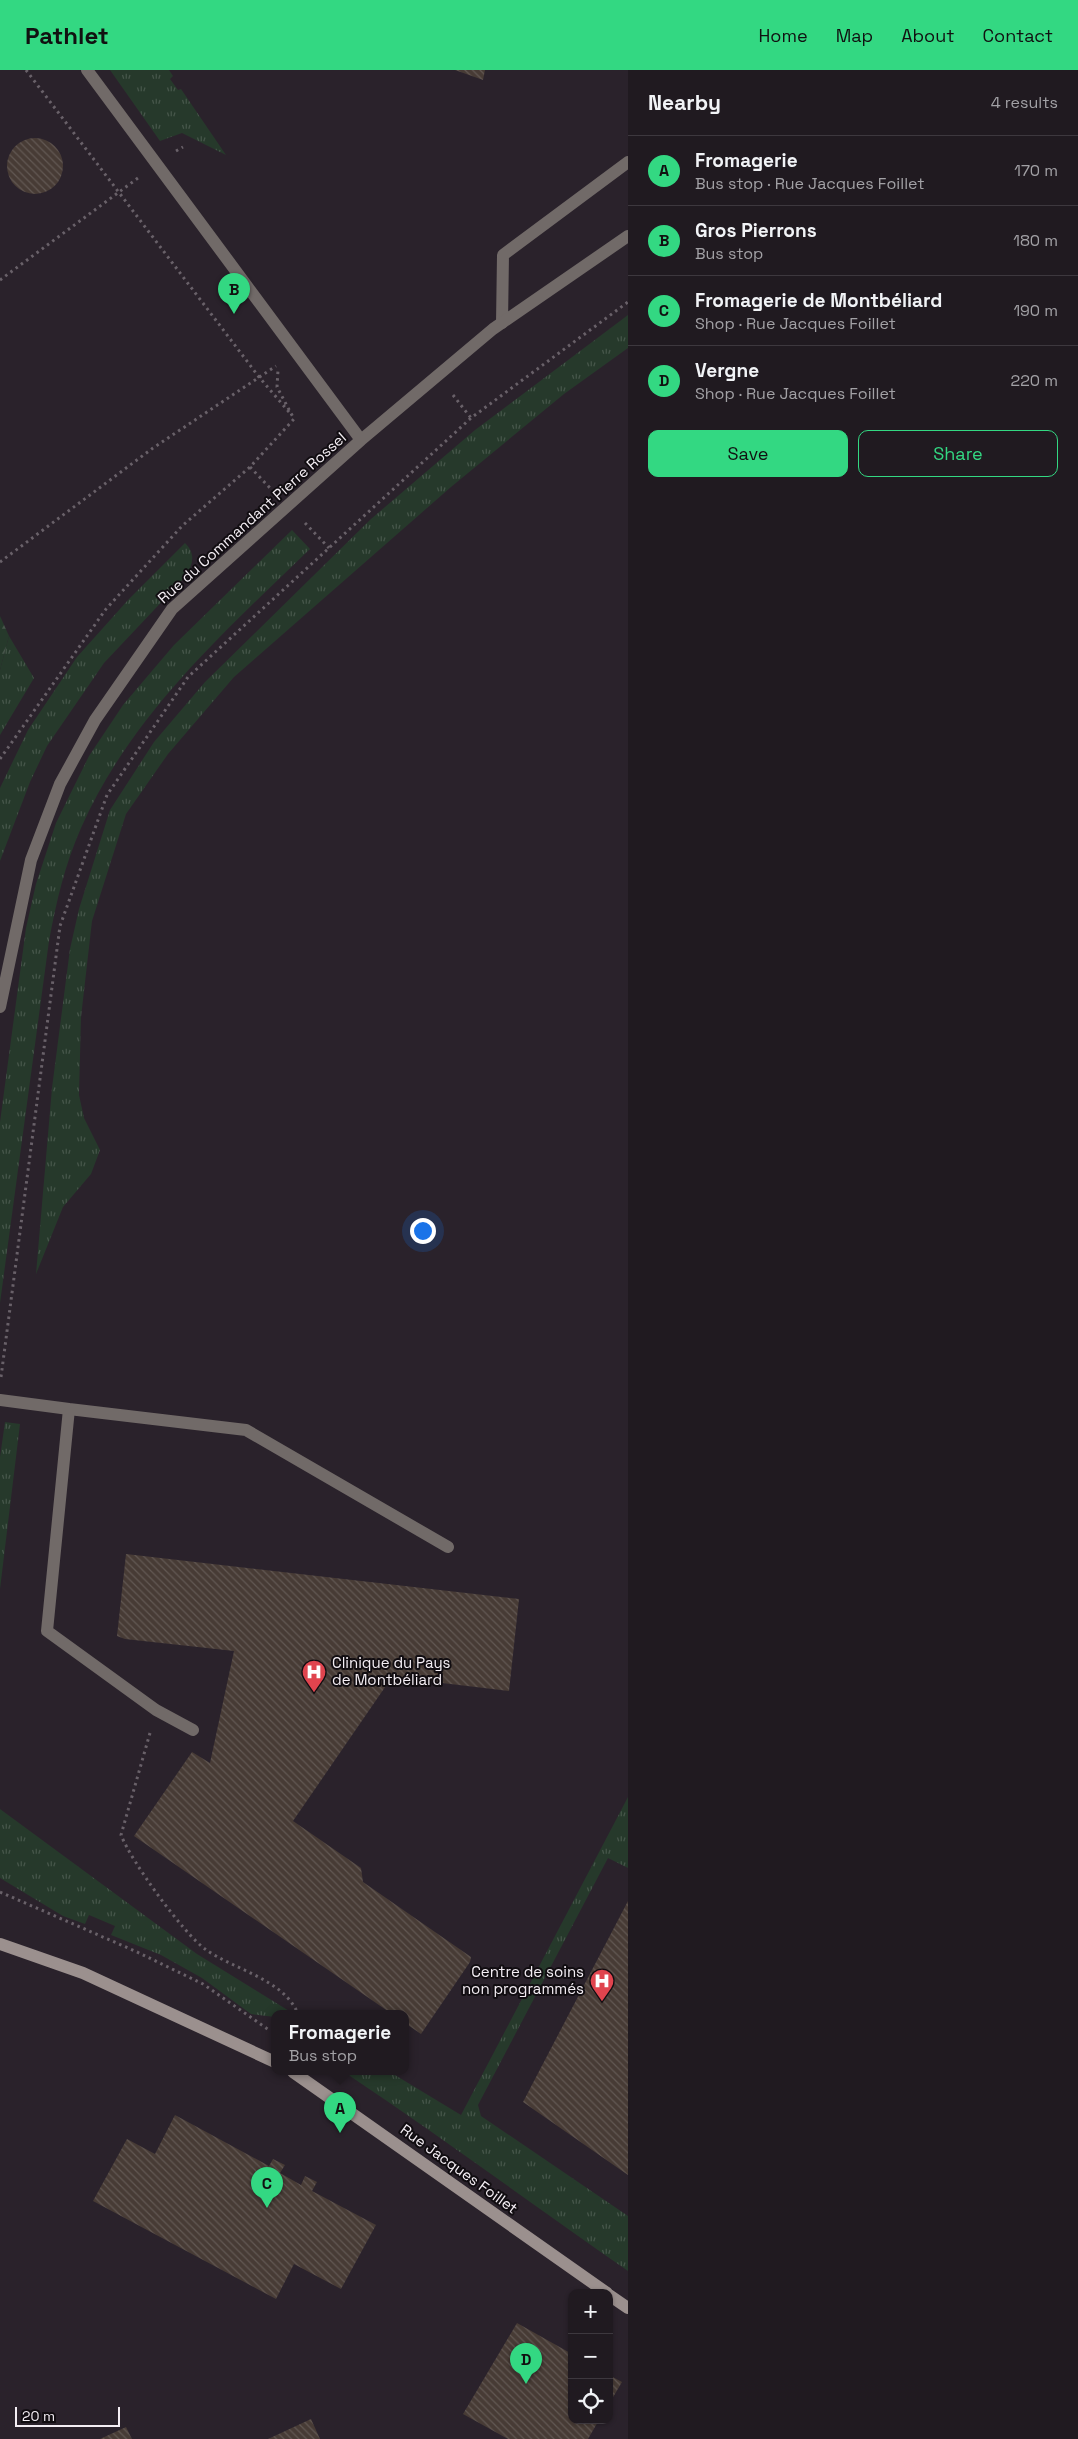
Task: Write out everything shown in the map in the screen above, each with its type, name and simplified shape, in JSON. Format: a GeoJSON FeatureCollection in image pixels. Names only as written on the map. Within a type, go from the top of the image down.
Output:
{"type":"FeatureCollection","features":[{"type":"Feature","properties":{"kind":"main road"},"geometry":{"type":"LineString","coordinates":[[0,1944],[83,1973],[271,2060]]}},
{"type":"Feature","properties":{"kind":"main road","name":"Rue Jacques Foillet"},"geometry":{"type":"LineString","coordinates":[[297,2075],[601,2289]]}},
{"type":"Feature","properties":{"kind":"main road","name":"Rue Jacques Foillet"},"geometry":{"type":"LineString","coordinates":[[613,2298],[628,2308]]}},
{"type":"Feature","properties":{"kind":"street"},"geometry":{"type":"LineString","coordinates":[[87,70],[361,440]]}},
{"type":"Feature","properties":{"kind":"street"},"geometry":{"type":"LineString","coordinates":[[502,323],[502,255],[628,162]]}},
{"type":"Feature","properties":{"kind":"street","name":"Rue du Commandant Pierre Rossel"},"geometry":{"type":"LineString","coordinates":[[0,1008],[31,860],[60,784],[95,720],[172,609],[361,440],[502,323],[628,236]]}},
{"type":"Feature","properties":{"kind":"street"},"geometry":{"type":"LineString","coordinates":[[0,1400],[69,1410],[246,1430],[448,1548]]}},
{"type":"Feature","properties":{"kind":"street"},"geometry":{"type":"LineString","coordinates":[[69,1410],[46,1632],[156,1710],[192,1730]]}},
{"type":"Feature","properties":{"kind":"path"},"geometry":{"type":"LineString","coordinates":[[26,70],[259,377],[294,419]]}},
{"type":"Feature","properties":{"kind":"path"},"geometry":{"type":"LineString","coordinates":[[0,280],[156,164],[183,147]]}},
{"type":"Feature","properties":{"kind":"path"},"geometry":{"type":"LineString","coordinates":[[0,1382],[60,926],[106,795],[188,677],[471,418],[628,302]]}},
{"type":"Feature","properties":{"kind":"path"},"geometry":{"type":"LineString","coordinates":[[0,562],[153,448],[278,364],[277,387],[294,419]]}},
{"type":"Feature","properties":{"kind":"path"},"geometry":{"type":"LineString","coordinates":[[452,393],[471,418]]}},
{"type":"Feature","properties":{"kind":"path"},"geometry":{"type":"LineString","coordinates":[[0,760],[106,609],[182,526],[250,467],[294,419]]}},
{"type":"Feature","properties":{"kind":"path"},"geometry":{"type":"LineString","coordinates":[[250,467],[271,489]]}},
{"type":"Feature","properties":{"kind":"path"},"geometry":{"type":"LineString","coordinates":[[303,521],[329,548]]}},
{"type":"Feature","properties":{"kind":"path"},"geometry":{"type":"LineString","coordinates":[[156,1710],[121,1835],[127,1850],[181,1924],[204,1949],[264,1981],[293,2002],[296,2010]]}},
{"type":"Feature","properties":{"kind":"path"},"geometry":{"type":"LineString","coordinates":[[0,1892],[135,1951],[203,1984],[245,2015],[271,2030]]}},
{"type":"Feature","properties":{"kind":"green space"},"geometry":{"type":"Polygon","coordinates":[[[110,70],[169,70],[173,76],[170,79],[178,90],[181,89],[226,155],[182,133],[160,141],[110,70]]]}},
{"type":"Feature","properties":{"kind":"green space"},"geometry":{"type":"Polygon","coordinates":[[[628,315],[628,348],[564,394],[451,487],[234,677],[168,754],[126,814],[92,921],[81,1017],[79,1095],[84,1118],[100,1150],[91,1174],[63,1207],[36,1274],[52,1088],[70,949],[79,909],[110,810],[154,742],[205,682],[371,519],[475,430],[628,315]]]}},
{"type":"Feature","properties":{"kind":"green space"},"geometry":{"type":"Polygon","coordinates":[[[292,530],[310,549],[212,644],[152,712],[102,787],[75,842],[62,884],[49,941],[0,1303],[0,1122],[26,928],[36,884],[56,823],[89,756],[123,705],[174,645],[292,530]]]}},
{"type":"Feature","properties":{"kind":"green space"},"geometry":{"type":"Polygon","coordinates":[[[185,543],[192,555],[186,576],[104,663],[47,746],[30,782],[0,861],[0,788],[28,730],[77,657],[128,600],[185,543]]]}},
{"type":"Feature","properties":{"kind":"green space"},"geometry":{"type":"Polygon","coordinates":[[[0,616],[9,636],[0,670],[0,616]]]}},
{"type":"Feature","properties":{"kind":"green space"},"geometry":{"type":"Polygon","coordinates":[[[9,636],[34,678],[0,735],[0,670],[9,636]]]}},
{"type":"Feature","properties":{"kind":"green space"},"geometry":{"type":"Polygon","coordinates":[[[5,1422],[20,1424],[0,1589],[0,1457],[5,1422]]]}},
{"type":"Feature","properties":{"kind":"green space"},"geometry":{"type":"Polygon","coordinates":[[[628,1797],[628,1868],[608,1858],[478,2105],[481,2116],[628,2216],[628,2271],[348,2075],[395,2075],[461,2115],[628,1797]]]}},
{"type":"Feature","properties":{"kind":"green space"},"geometry":{"type":"Polygon","coordinates":[[[0,1809],[197,1954],[288,2010],[271,2010],[271,2016],[251,2014],[202,1978],[161,1955],[111,1935],[115,1926],[89,1915],[85,1924],[63,1916],[0,1878],[0,1809]]]}},
{"type":"Feature","properties":{"kind":"building"},"geometry":{"type":"Polygon","coordinates":[[[455,70],[485,70],[483,80],[455,70]]]}},
{"type":"Feature","properties":{"kind":"building"},"geometry":{"type":"Polygon","coordinates":[[[29,138],[41,138],[51,142],[59,150],[63,166],[59,182],[51,190],[41,194],[29,194],[19,190],[11,182],[7,172],[7,160],[11,150],[19,142],[29,138]]]}},
{"type":"Feature","properties":{"kind":"building"},"geometry":{"type":"Polygon","coordinates":[[[126,1554],[519,1599],[509,1691],[392,1677],[293,1821],[361,1868],[363,1882],[471,1957],[470,1962],[421,2034],[409,2026],[409,2010],[386,2010],[134,1836],[192,1752],[210,1763],[234,1651],[125,1639],[117,1636],[126,1554]]]}},
{"type":"Feature","properties":{"kind":"building","name":"Centre de soins non programmés"},"geometry":{"type":"Polygon","coordinates":[[[628,1901],[628,2175],[523,2102],[628,1901]]]}},
{"type":"Feature","properties":{"kind":"building"},"geometry":{"type":"Polygon","coordinates":[[[175,2115],[269,2166],[273,2159],[285,2165],[280,2173],[301,2185],[305,2176],[317,2182],[312,2191],[376,2225],[341,2289],[294,2264],[276,2299],[93,2201],[127,2139],[155,2154],[175,2115]]]}},
{"type":"Feature","properties":{"kind":"building"},"geometry":{"type":"Polygon","coordinates":[[[517,2323],[568,2352],[568,2424],[597,2424],[588,2439],[508,2439],[463,2414],[517,2323]]]}},
{"type":"Feature","properties":{"kind":"building"},"geometry":{"type":"Polygon","coordinates":[[[613,2377],[622,2382],[613,2397],[613,2377]]]}},
{"type":"Feature","properties":{"kind":"building"},"geometry":{"type":"Polygon","coordinates":[[[311,2419],[320,2439],[268,2439],[311,2419]]]}},
{"type":"Feature","properties":{"kind":"building"},"geometry":{"type":"Polygon","coordinates":[[[126,2427],[132,2439],[100,2439],[126,2427]]]}},
{"type":"Feature","properties":{"kind":"place","name":"Gros Pierrons"},"geometry":{"type":"Point","coordinates":[234,314]}},
{"type":"Feature","properties":{"kind":"place","name":"Clinique du Pays de Montbéliard"},"geometry":{"type":"Point","coordinates":[314,1693]}},
{"type":"Feature","properties":{"kind":"place","name":"Centre de soins non programmés"},"geometry":{"type":"Point","coordinates":[602,2002]}},
{"type":"Feature","properties":{"kind":"place","name":"Fromagerie"},"geometry":{"type":"Point","coordinates":[340,2133]}},
{"type":"Feature","properties":{"kind":"place","name":"Fromagerie de Montbéliard"},"geometry":{"type":"Point","coordinates":[267,2208]}},
{"type":"Feature","properties":{"kind":"place","name":"Vergne"},"geometry":{"type":"Point","coordinates":[526,2384]}}]}
